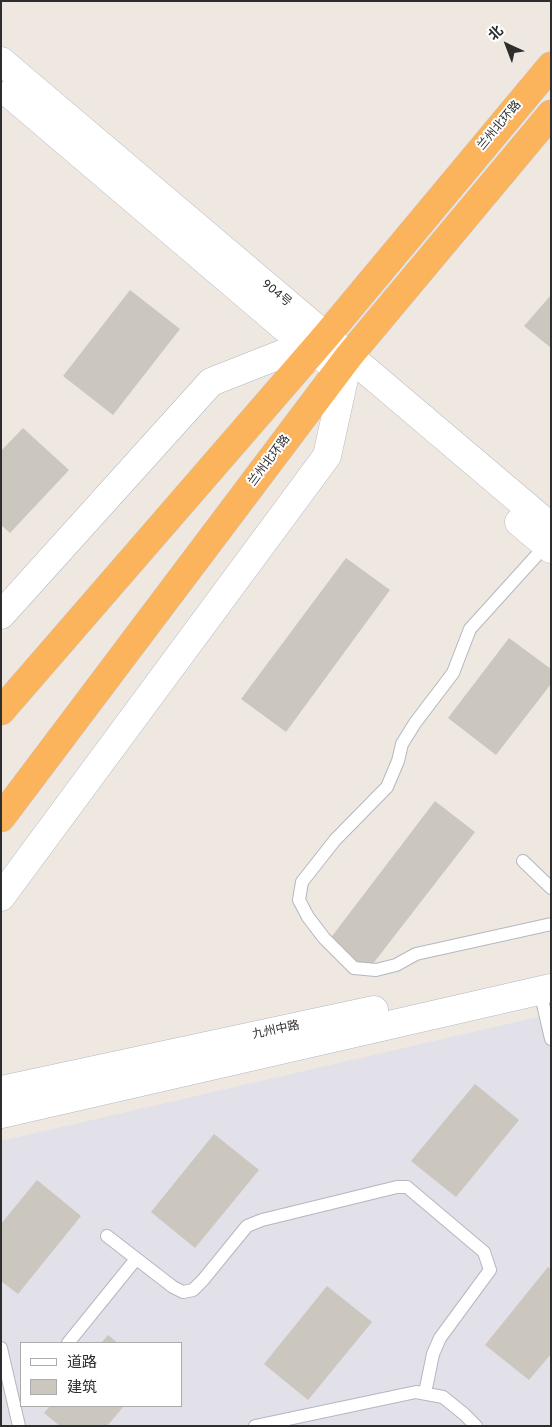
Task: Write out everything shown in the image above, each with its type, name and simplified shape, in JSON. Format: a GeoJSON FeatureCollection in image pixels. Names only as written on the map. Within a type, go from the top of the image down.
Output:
{"type":"FeatureCollection","features":[{"type":"Feature","properties":{"kind":"highway","name":"兰州北环路"},"geometry":{"type":"LineString","coordinates":[[1,711],[551,66]]}},
{"type":"Feature","properties":{"kind":"highway","name":"兰州北环路"},"geometry":{"type":"LineString","coordinates":[[1,818],[344,368],[551,114]]}},
{"type":"Feature","properties":{"kind":"street","name":"904号"},"geometry":{"type":"LineString","coordinates":[[1,61],[314,344],[549,540]]}},
{"type":"Feature","properties":{"kind":"street"},"geometry":{"type":"LineString","coordinates":[[1,86],[314,344]]}},
{"type":"Feature","properties":{"kind":"street"},"geometry":{"type":"LineString","coordinates":[[3,610],[211,382],[314,344]]}},
{"type":"Feature","properties":{"kind":"street"},"geometry":{"type":"LineString","coordinates":[[1,897],[327,456],[344,368]]}},
{"type":"Feature","properties":{"kind":"street"},"geometry":{"type":"LineString","coordinates":[[1,1114],[547,983]]}},
{"type":"Feature","properties":{"kind":"street","name":"九州中路"},"geometry":{"type":"LineString","coordinates":[[1,1090],[547,983]]}},
{"type":"Feature","properties":{"kind":"lane"},"geometry":{"type":"LineString","coordinates":[[549,540],[470,629],[453,672],[415,723],[402,744],[398,761],[387,787],[335,840],[302,882],[299,900],[308,917],[324,938],[354,968],[376,970],[396,965],[416,954],[551,924]]}},
{"type":"Feature","properties":{"kind":"lane"},"geometry":{"type":"LineString","coordinates":[[523,861],[551,888]]}},
{"type":"Feature","properties":{"kind":"lane"},"geometry":{"type":"LineString","coordinates":[[547,983],[551,1039]]}},
{"type":"Feature","properties":{"kind":"lane"},"geometry":{"type":"LineString","coordinates":[[107,1236],[173,1287],[184,1292],[193,1290],[203,1280],[247,1226],[272,1217],[407,1187],[484,1252],[490,1270],[440,1338],[433,1354],[425,1393]]}},
{"type":"Feature","properties":{"kind":"lane"},"geometry":{"type":"LineString","coordinates":[[69,1342],[136,1259]]}},
{"type":"Feature","properties":{"kind":"lane"},"geometry":{"type":"LineString","coordinates":[[1,1348],[18,1405],[19,1426]]}},
{"type":"Feature","properties":{"kind":"lane"},"geometry":{"type":"LineString","coordinates":[[255,1426],[416,1392],[443,1397],[476,1426]]}},
{"type":"Feature","properties":{"kind":"shaded area"},"geometry":{"type":"Polygon","coordinates":[[[551,1014],[551,1426],[1,1426],[1,1141],[551,1014]]]}},
{"type":"Feature","properties":{"kind":"building"},"geometry":{"type":"Polygon","coordinates":[[[130,290],[180,329],[113,415],[63,376],[130,290]]]}},
{"type":"Feature","properties":{"kind":"building"},"geometry":{"type":"Polygon","coordinates":[[[551,295],[551,348],[524,326],[551,295]]]}},
{"type":"Feature","properties":{"kind":"building"},"geometry":{"type":"Polygon","coordinates":[[[23,428],[69,470],[10,533],[1,525],[1,451],[23,428]]]}},
{"type":"Feature","properties":{"kind":"building"},"geometry":{"type":"Polygon","coordinates":[[[346,558],[390,590],[286,732],[241,699],[346,558]]]}},
{"type":"Feature","properties":{"kind":"building"},"geometry":{"type":"Polygon","coordinates":[[[509,638],[551,669],[551,684],[496,755],[448,718],[509,638]]]}},
{"type":"Feature","properties":{"kind":"building"},"geometry":{"type":"Polygon","coordinates":[[[435,801],[475,832],[365,974],[326,944],[435,801]]]}},
{"type":"Feature","properties":{"kind":"building"},"geometry":{"type":"Polygon","coordinates":[[[475,1084],[519,1120],[456,1197],[411,1161],[475,1084]]]}},
{"type":"Feature","properties":{"kind":"building"},"geometry":{"type":"Polygon","coordinates":[[[214,1134],[259,1170],[195,1248],[151,1212],[214,1134]]]}},
{"type":"Feature","properties":{"kind":"building"},"geometry":{"type":"Polygon","coordinates":[[[37,1180],[81,1216],[18,1294],[1,1281],[1,1224],[37,1180]]]}},
{"type":"Feature","properties":{"kind":"building"},"geometry":{"type":"Polygon","coordinates":[[[548,1267],[551,1269],[551,1354],[529,1380],[485,1345],[548,1267]]]}},
{"type":"Feature","properties":{"kind":"building"},"geometry":{"type":"Polygon","coordinates":[[[327,1286],[372,1322],[308,1400],[264,1364],[327,1286]]]}},
{"type":"Feature","properties":{"kind":"building"},"geometry":{"type":"Polygon","coordinates":[[[108,1335],[117,1342],[102,1342],[108,1335]]]}},
{"type":"Feature","properties":{"kind":"building"},"geometry":{"type":"Polygon","coordinates":[[[49,1407],[123,1407],[107,1426],[60,1426],[44,1413],[49,1407]]]}}]}
